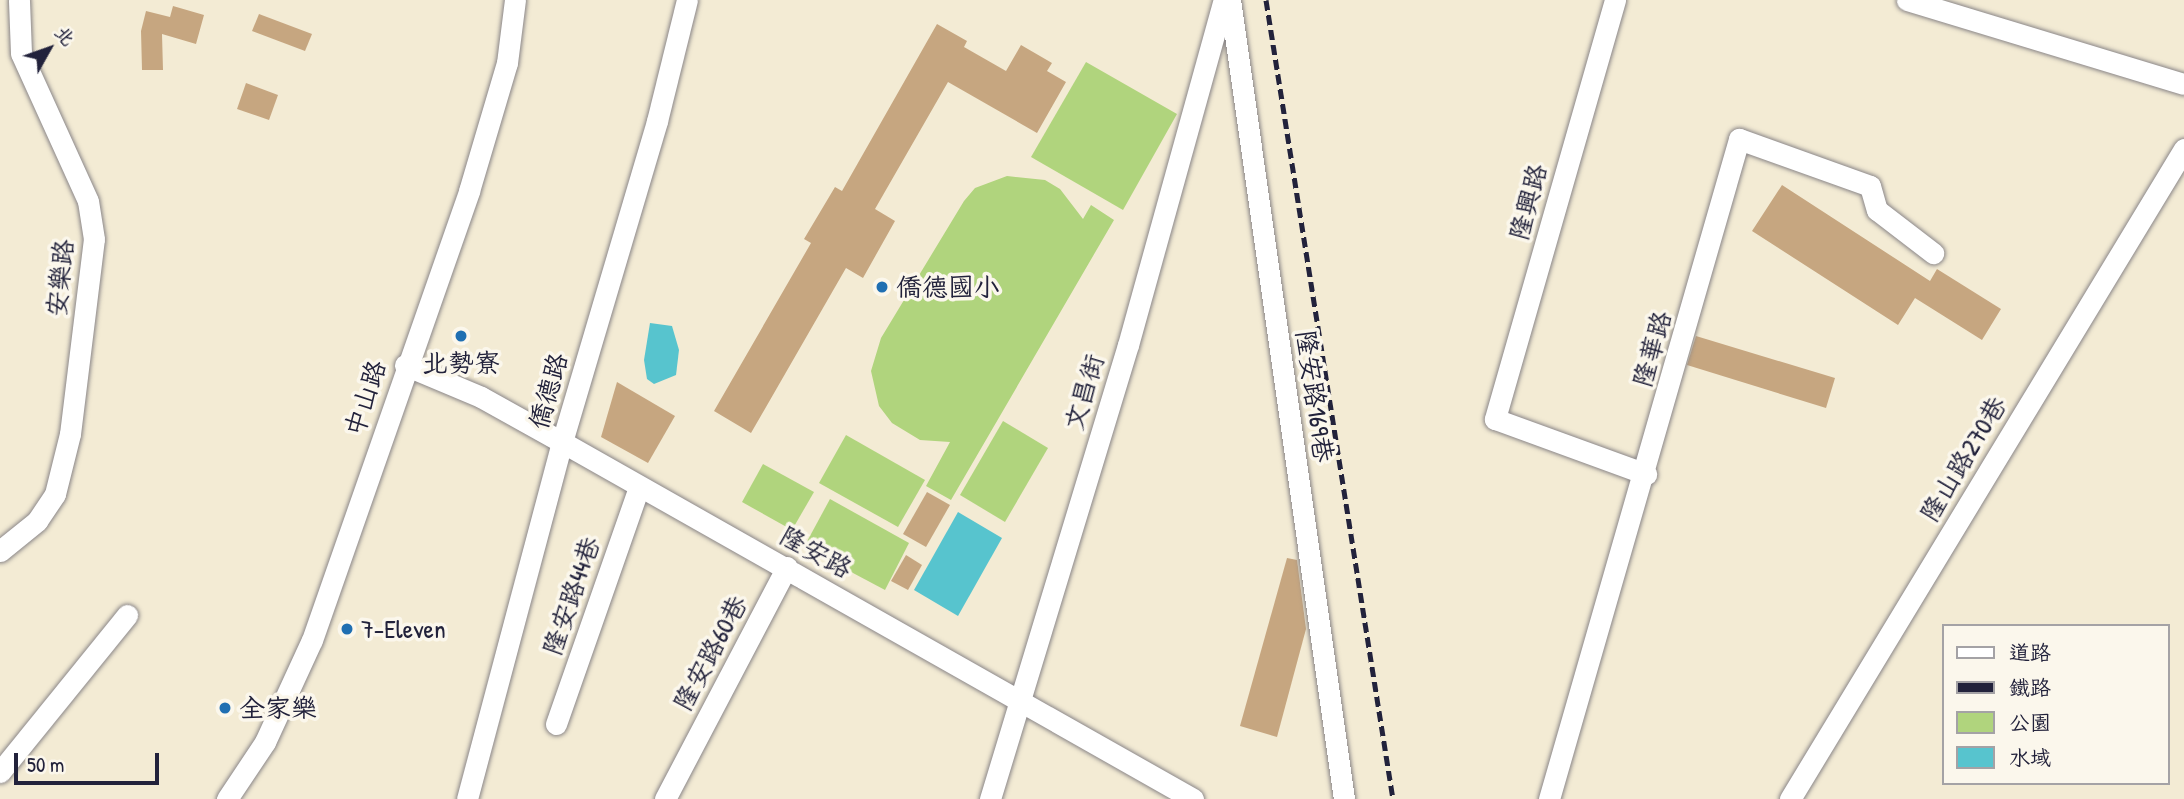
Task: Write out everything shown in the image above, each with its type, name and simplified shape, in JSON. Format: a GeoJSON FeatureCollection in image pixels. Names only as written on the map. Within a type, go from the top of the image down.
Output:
{"type":"FeatureCollection","features":[{"type":"Feature","properties":{"kind":"street","name":"安樂路"},"geometry":{"type":"LineString","coordinates":[[0,551],[37,521],[55,494],[70,434],[94,239],[88,201],[21,53],[19,0]]}},
{"type":"Feature","properties":{"kind":"street","name":"中山路"},"geometry":{"type":"LineString","coordinates":[[228,799],[265,742],[312,640],[405,365],[469,191],[503,76],[513,34],[515,0]]}},
{"type":"Feature","properties":{"kind":"street","name":"僑德路"},"geometry":{"type":"LineString","coordinates":[[467,799],[562,442],[657,121],[687,0]]}},
{"type":"Feature","properties":{"kind":"street","name":"文昌街"},"geometry":{"type":"LineString","coordinates":[[990,799],[1017,699],[1128,345],[1224,0]]}},
{"type":"Feature","properties":{"kind":"street","name":"隆安路169巷"},"geometry":{"type":"LineString","coordinates":[[1230,0],[1345,799]]}},
{"type":"Feature","properties":{"kind":"street","name":"隆興路"},"geometry":{"type":"LineString","coordinates":[[1615,0],[1495,419],[1646,474]]}},
{"type":"Feature","properties":{"kind":"street"},"geometry":{"type":"LineString","coordinates":[[1907,0],[2184,84]]}},
{"type":"Feature","properties":{"kind":"street","name":"隆華路"},"geometry":{"type":"LineString","coordinates":[[1549,799],[1646,474],[1739,139],[1870,186],[1877,210],[1933,253]]}},
{"type":"Feature","properties":{"kind":"street","name":"隆山路270巷"},"geometry":{"type":"LineString","coordinates":[[1790,799],[2184,149]]}},
{"type":"Feature","properties":{"kind":"street","name":"隆安路"},"geometry":{"type":"LineString","coordinates":[[405,365],[481,397],[787,567],[1193,799]]}},
{"type":"Feature","properties":{"kind":"street","name":"隆安路44巷"},"geometry":{"type":"LineString","coordinates":[[556,724],[639,487]]}},
{"type":"Feature","properties":{"kind":"street","name":"隆安路60巷"},"geometry":{"type":"LineString","coordinates":[[665,799],[787,567]]}},
{"type":"Feature","properties":{"kind":"street"},"geometry":{"type":"LineString","coordinates":[[0,772],[127,615]]}},
{"type":"Feature","properties":{"kind":"green space"},"geometry":{"type":"Polygon","coordinates":[[[1086,62],[1177,114],[1123,210],[1031,157],[1086,62]]]}},
{"type":"Feature","properties":{"kind":"green space"},"geometry":{"type":"Polygon","coordinates":[[[1007,176],[1045,180],[1060,189],[1083,219],[1091,205],[1114,220],[951,500],[926,486],[950,442],[920,440],[892,423],[879,406],[871,371],[881,338],[964,201],[975,188],[1007,176]]]}},
{"type":"Feature","properties":{"kind":"green space"},"geometry":{"type":"Polygon","coordinates":[[[1003,421],[1048,448],[1005,522],[960,495],[1003,421]]]}},
{"type":"Feature","properties":{"kind":"green space"},"geometry":{"type":"Polygon","coordinates":[[[846,435],[925,480],[898,527],[819,483],[846,435]]]}},
{"type":"Feature","properties":{"kind":"green space"},"geometry":{"type":"Polygon","coordinates":[[[763,464],[814,492],[792,530],[742,502],[763,464]]]}},
{"type":"Feature","properties":{"kind":"green space"},"geometry":{"type":"Polygon","coordinates":[[[830,499],[909,543],[885,590],[804,547],[830,499]]]}},
{"type":"Feature","properties":{"kind":"water"},"geometry":{"type":"Polygon","coordinates":[[[650,323],[672,326],[679,350],[676,375],[654,384],[647,379],[644,360],[650,323]]]}},
{"type":"Feature","properties":{"kind":"water"},"geometry":{"type":"Polygon","coordinates":[[[958,512],[1002,538],[958,616],[914,590],[958,512]]]}},
{"type":"Feature","properties":{"kind":"building"},"geometry":{"type":"Polygon","coordinates":[[[173,6],[204,15],[196,44],[162,34],[163,70],[142,70],[141,31],[146,11],[170,17],[173,6]]]}},
{"type":"Feature","properties":{"kind":"building"},"geometry":{"type":"Polygon","coordinates":[[[259,14],[312,34],[305,51],[252,31],[259,14]]]}},
{"type":"Feature","properties":{"kind":"building"},"geometry":{"type":"Polygon","coordinates":[[[937,24],[967,41],[964,47],[1006,71],[1021,45],[1052,63],[1047,71],[1066,82],[1037,133],[948,82],[875,209],[895,221],[863,278],[846,268],[751,433],[714,411],[811,243],[804,239],[835,187],[842,191],[937,24]]]}},
{"type":"Feature","properties":{"kind":"building"},"geometry":{"type":"Polygon","coordinates":[[[246,83],[278,95],[269,120],[237,109],[246,83]]]}},
{"type":"Feature","properties":{"kind":"building"},"geometry":{"type":"Polygon","coordinates":[[[1782,185],[1930,281],[1937,269],[2001,309],[1982,340],[1915,298],[1898,325],[1752,231],[1782,185]]]}},
{"type":"Feature","properties":{"kind":"building"},"geometry":{"type":"Polygon","coordinates":[[[1696,336],[1835,378],[1826,408],[1687,365],[1696,336]]]}},
{"type":"Feature","properties":{"kind":"building"},"geometry":{"type":"Polygon","coordinates":[[[617,382],[675,416],[648,463],[601,437],[617,382]]]}},
{"type":"Feature","properties":{"kind":"building"},"geometry":{"type":"Polygon","coordinates":[[[927,492],[950,505],[926,547],[903,534],[927,492]]]}},
{"type":"Feature","properties":{"kind":"building"},"geometry":{"type":"Polygon","coordinates":[[[906,555],[922,565],[908,590],[891,581],[906,555]]]}},
{"type":"Feature","properties":{"kind":"building"},"geometry":{"type":"Polygon","coordinates":[[[1287,558],[1297,560],[1306,629],[1277,737],[1240,726],[1287,558]]]}},
{"type":"Feature","properties":{"kind":"railway"},"geometry":{"type":"LineString","coordinates":[[1266,0],[1393,799]]}},
{"type":"Feature","properties":{"kind":"place","name":"僑德國小"},"geometry":{"type":"Point","coordinates":[882,287]}},
{"type":"Feature","properties":{"kind":"place","name":"北勢寮"},"geometry":{"type":"Point","coordinates":[461,336]}},
{"type":"Feature","properties":{"kind":"place","name":"7-Eleven"},"geometry":{"type":"Point","coordinates":[347,629]}},
{"type":"Feature","properties":{"kind":"place","name":"全家樂"},"geometry":{"type":"Point","coordinates":[225,708]}}]}
